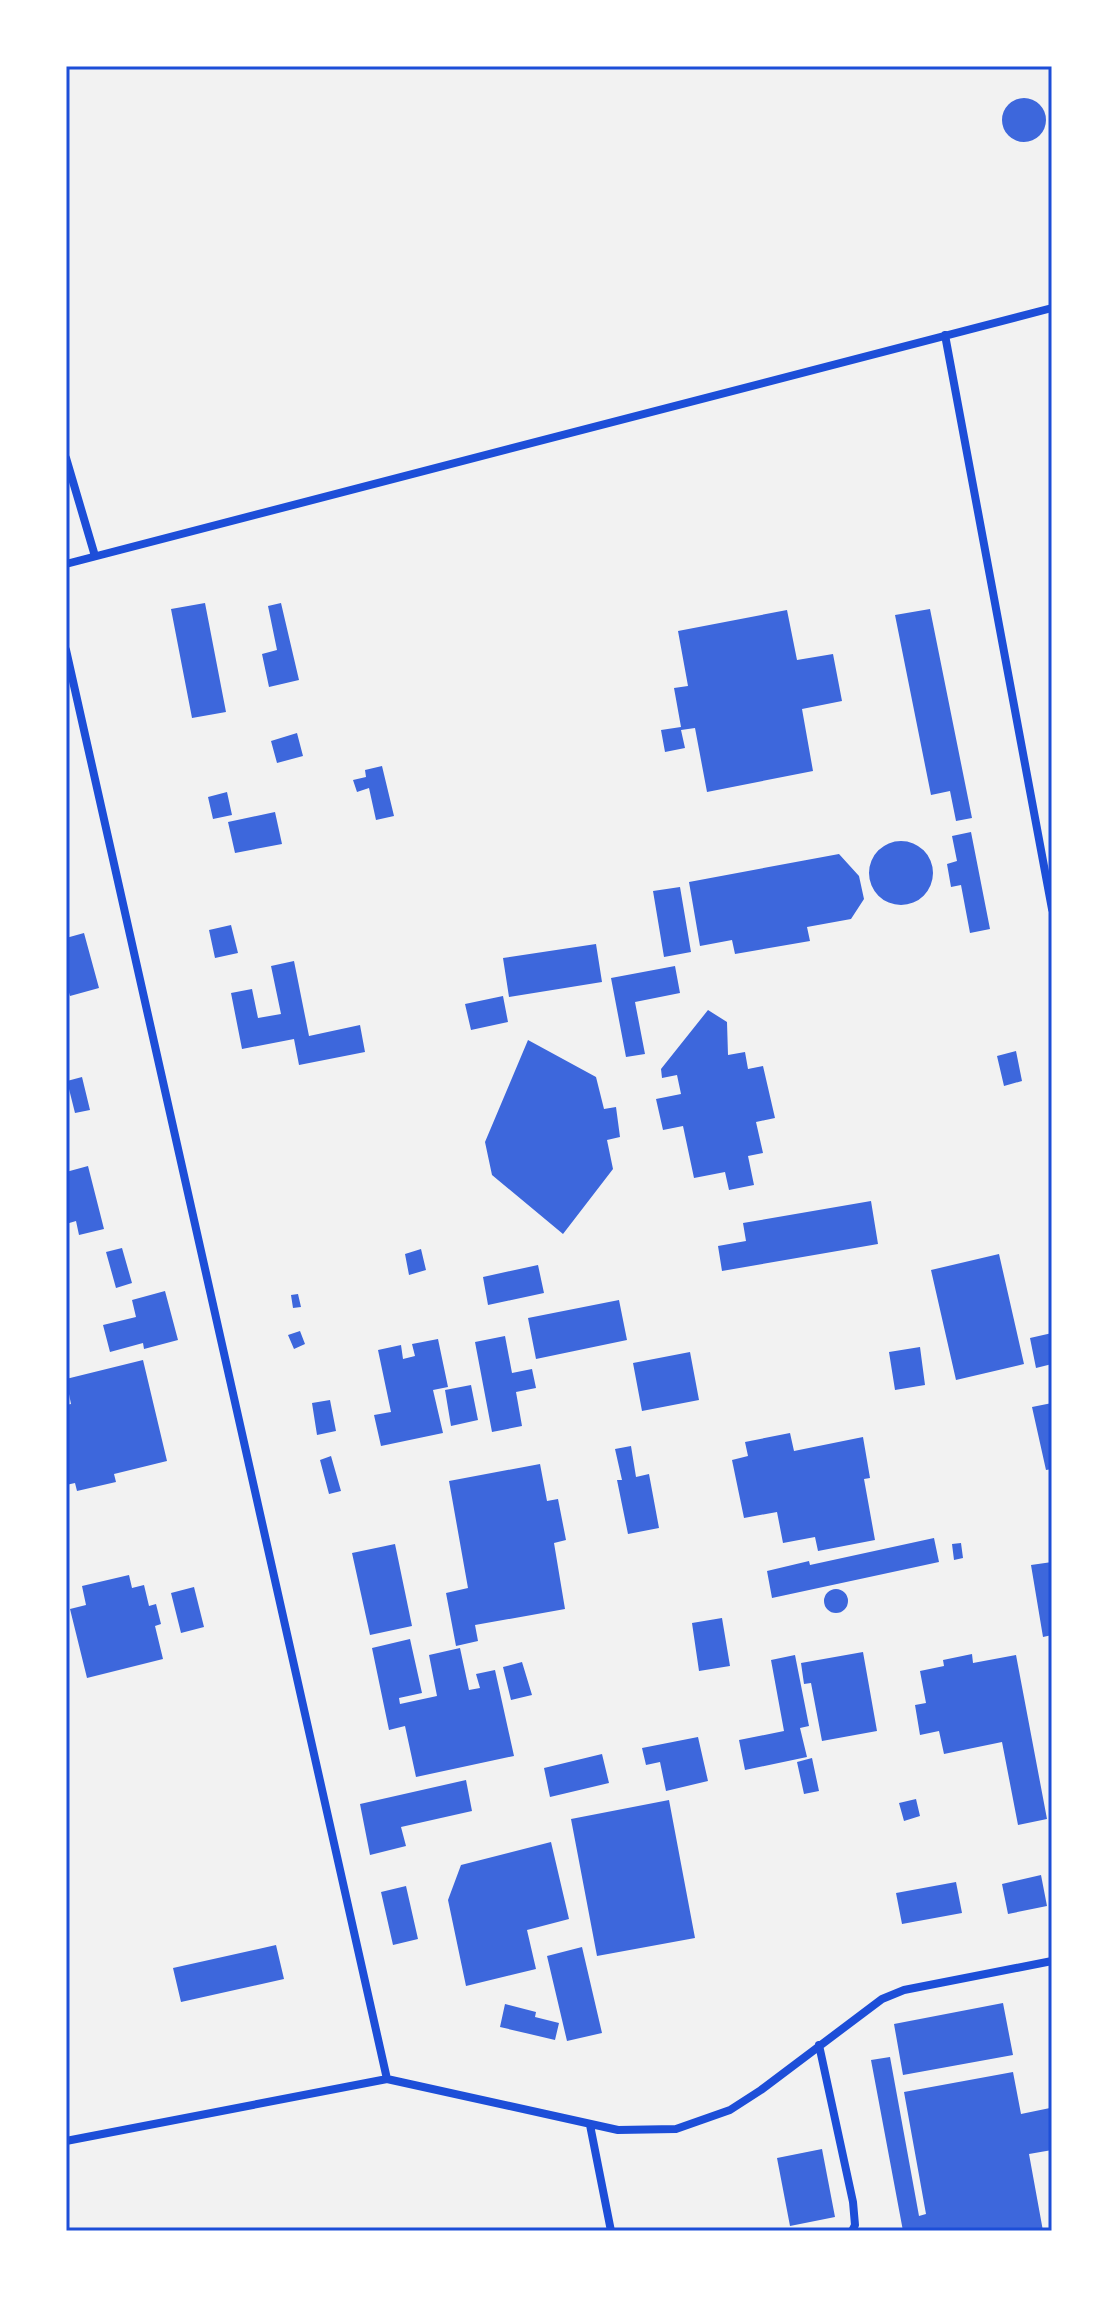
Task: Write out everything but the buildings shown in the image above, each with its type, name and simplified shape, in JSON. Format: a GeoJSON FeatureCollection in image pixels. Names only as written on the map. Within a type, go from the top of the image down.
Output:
{"type":"FeatureCollection","features":[{"type":"Feature","properties":{"kind":"street"},"geometry":{"type":"LineString","coordinates":[[66,564],[1052,308]]}},
{"type":"Feature","properties":{"kind":"street"},"geometry":{"type":"LineString","coordinates":[[945,335],[1052,909]]}},
{"type":"Feature","properties":{"kind":"street"},"geometry":{"type":"LineString","coordinates":[[66,458],[95,556]]}},
{"type":"Feature","properties":{"kind":"street"},"geometry":{"type":"LineString","coordinates":[[66,650],[387,2079]]}},
{"type":"Feature","properties":{"kind":"street"},"geometry":{"type":"LineString","coordinates":[[66,2141],[387,2079],[618,2130],[676,2129],[730,2110],[871,2006],[904,1990],[1052,1961]]}},
{"type":"Feature","properties":{"kind":"street"},"geometry":{"type":"LineString","coordinates":[[819,2045],[853,2202],[855,2225],[852,2231]]}},
{"type":"Feature","properties":{"kind":"street"},"geometry":{"type":"LineString","coordinates":[[590,2125],[611,2231]]}}]}
